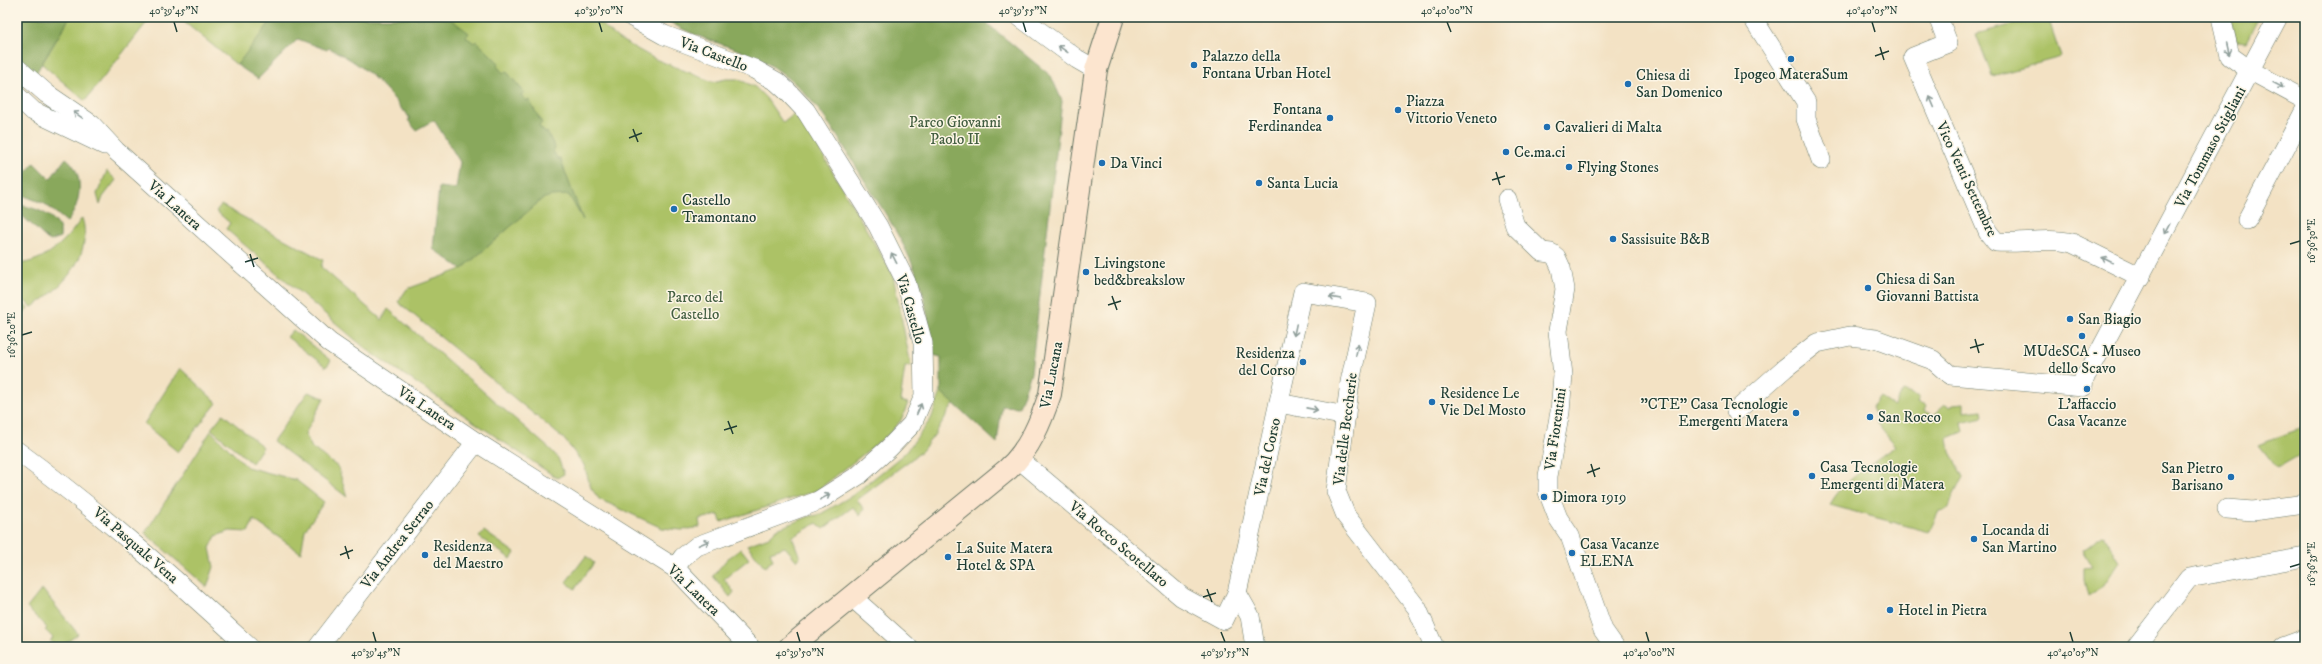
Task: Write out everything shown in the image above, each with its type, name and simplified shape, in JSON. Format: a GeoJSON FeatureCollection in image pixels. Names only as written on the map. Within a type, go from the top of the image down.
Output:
{"type":"FeatureCollection","features":[{"type":"Feature","properties":{"kind":"street","name":"Via Castello"},"geometry":{"type":"LineString","coordinates":[[632,17],[664,35],[754,69],[777,82],[806,111],[878,226],[906,282],[923,343],[924,396],[912,424],[889,448],[837,490],[818,501],[697,546],[683,557],[675,568]]}},
{"type":"Feature","properties":{"kind":"street"},"geometry":{"type":"LineString","coordinates":[[1020,17],[1077,59],[1096,70]]}},
{"type":"Feature","properties":{"kind":"street","name":"Via Lucana"},"geometry":{"type":"LineString","coordinates":[[790,647],[1019,459],[1040,422],[1050,394],[1096,70],[1113,17]]}},
{"type":"Feature","properties":{"kind":"street"},"geometry":{"type":"LineString","coordinates":[[1752,17],[1806,102],[1806,119],[1821,160]]}},
{"type":"Feature","properties":{"kind":"street","name":"Vico Venti Settembre"},"geometry":{"type":"LineString","coordinates":[[1938,17],[1948,43],[1912,57],[1988,232],[1996,242],[2013,244],[2060,240],[2072,242],[2142,277]]}},
{"type":"Feature","properties":{"kind":"street"},"geometry":{"type":"LineString","coordinates":[[2221,17],[2230,56],[2251,71],[2305,100]]}},
{"type":"Feature","properties":{"kind":"street","name":"Via Tommaso Stigliani"},"geometry":{"type":"LineString","coordinates":[[1736,411],[1782,371],[1818,343],[1850,336],[1875,339],[1933,360],[1950,375],[2083,387],[2084,378],[2142,277],[2278,17]]}},
{"type":"Feature","properties":{"kind":"street","name":"Via Lanera"},"geometry":{"type":"LineString","coordinates":[[17,68],[47,94],[91,124],[116,151],[329,342],[476,442],[675,568],[750,647]]}},
{"type":"Feature","properties":{"kind":"street","name":"Via Lanera"},"geometry":{"type":"LineString","coordinates":[[17,96],[33,111],[116,151]]}},
{"type":"Feature","properties":{"kind":"street"},"geometry":{"type":"LineString","coordinates":[[2247,220],[2305,110]]}},
{"type":"Feature","properties":{"kind":"street","name":"Via Fiorentini"},"geometry":{"type":"LineString","coordinates":[[1507,199],[1515,226],[1542,252],[1552,254],[1556,257],[1562,268],[1565,289],[1558,331],[1562,382],[1560,412],[1548,476],[1548,492],[1558,518],[1570,536],[1603,630],[1615,647]]}},
{"type":"Feature","properties":{"kind":"street","name":"Via delle Beccherie"},"geometry":{"type":"LineString","coordinates":[[1303,292],[1367,303],[1350,382],[1336,491],[1346,516],[1417,608],[1434,647]]}},
{"type":"Feature","properties":{"kind":"street","name":"Via del Corso"},"geometry":{"type":"LineString","coordinates":[[1224,620],[1237,593],[1303,292]]}},
{"type":"Feature","properties":{"kind":"street"},"geometry":{"type":"LineString","coordinates":[[1279,403],[1346,416]]}},
{"type":"Feature","properties":{"kind":"street","name":"Via Andrea Serrao"},"geometry":{"type":"LineString","coordinates":[[318,647],[476,442]]}},
{"type":"Feature","properties":{"kind":"street","name":"Via Pasquale Vena"},"geometry":{"type":"LineString","coordinates":[[17,451],[79,496],[156,562],[249,647]]}},
{"type":"Feature","properties":{"kind":"street","name":"Via Rocco Scotellaro"},"geometry":{"type":"LineString","coordinates":[[1019,459],[1182,597],[1224,620]]}},
{"type":"Feature","properties":{"kind":"street"},"geometry":{"type":"LineString","coordinates":[[2227,509],[2253,511],[2305,504]]}},
{"type":"Feature","properties":{"kind":"street"},"geometry":{"type":"LineString","coordinates":[[2136,647],[2189,578],[2305,557]]}},
{"type":"Feature","properties":{"kind":"street"},"geometry":{"type":"LineString","coordinates":[[1237,593],[1250,616],[1254,647]]}},
{"type":"Feature","properties":{"kind":"street"},"geometry":{"type":"LineString","coordinates":[[852,597],[908,647]]}},
{"type":"Feature","properties":{"kind":"green space"},"geometry":{"type":"Polygon","coordinates":[[[17,17],[70,17],[33,78],[17,63],[17,17]]]}},
{"type":"Feature","properties":{"kind":"green space"},"geometry":{"type":"Polygon","coordinates":[[[70,17],[151,17],[85,101],[42,64],[70,17]]]}},
{"type":"Feature","properties":{"kind":"green space"},"geometry":{"type":"Polygon","coordinates":[[[178,17],[276,17],[237,65],[178,17]]]}},
{"type":"Feature","properties":{"kind":"green space"},"geometry":{"type":"Polygon","coordinates":[[[274,17],[449,18],[469,33],[466,37],[474,43],[476,41],[499,63],[497,66],[503,73],[506,71],[524,92],[521,95],[527,101],[529,100],[542,123],[539,126],[545,133],[547,132],[555,148],[553,151],[558,159],[560,158],[583,220],[569,195],[551,196],[542,199],[462,269],[433,249],[439,187],[456,189],[460,162],[434,120],[416,130],[408,120],[410,119],[405,111],[403,111],[388,91],[361,67],[329,48],[327,50],[298,39],[258,79],[237,65],[274,17]]]}},
{"type":"Feature","properties":{"kind":"green space","name":"Parco del Castello"},"geometry":{"type":"Polygon","coordinates":[[[400,17],[592,17],[619,39],[655,59],[713,82],[726,79],[738,79],[755,87],[766,98],[783,123],[793,115],[807,128],[893,275],[911,366],[905,367],[900,401],[908,403],[901,420],[890,433],[818,490],[721,522],[719,515],[699,519],[700,527],[682,530],[662,528],[599,499],[591,488],[584,465],[564,439],[398,302],[407,289],[462,269],[542,199],[400,17]]]}},
{"type":"Feature","properties":{"kind":"green space","name":"Parco Giovanni Paolo II"},"geometry":{"type":"Polygon","coordinates":[[[675,17],[824,17],[826,19],[828,17],[979,17],[1051,76],[1062,101],[1031,373],[1019,407],[1002,406],[997,443],[941,392],[941,357],[933,355],[925,303],[916,273],[904,246],[889,220],[826,120],[803,92],[790,79],[775,68],[750,54],[682,29],[670,22],[675,17]]]}},
{"type":"Feature","properties":{"kind":"green space"},"geometry":{"type":"Polygon","coordinates":[[[2042,17],[2048,17],[2061,57],[1992,76],[1976,34],[2042,17]]]}},
{"type":"Feature","properties":{"kind":"green space"},"geometry":{"type":"Polygon","coordinates":[[[2231,17],[2259,17],[2246,42],[2236,41],[2231,17]]]}},
{"type":"Feature","properties":{"kind":"green space"},"geometry":{"type":"Polygon","coordinates":[[[66,158],[77,172],[79,180],[76,207],[67,222],[45,204],[17,193],[17,183],[34,163],[50,179],[66,158]]]}},
{"type":"Feature","properties":{"kind":"green space"},"geometry":{"type":"Polygon","coordinates":[[[107,171],[116,180],[103,197],[100,205],[97,194],[107,171]]]}},
{"type":"Feature","properties":{"kind":"green space"},"geometry":{"type":"Polygon","coordinates":[[[17,205],[38,210],[52,218],[60,230],[60,237],[51,241],[47,239],[17,211],[17,205]]]}},
{"type":"Feature","properties":{"kind":"green space"},"geometry":{"type":"Polygon","coordinates":[[[221,205],[323,260],[321,267],[382,320],[388,309],[551,450],[558,458],[564,474],[557,478],[366,349],[226,229],[230,223],[216,211],[221,205]]]}},
{"type":"Feature","properties":{"kind":"green space"},"geometry":{"type":"Polygon","coordinates":[[[82,218],[85,232],[83,245],[73,270],[54,291],[32,307],[17,295],[17,264],[46,255],[69,235],[82,218]]]}},
{"type":"Feature","properties":{"kind":"green space"},"geometry":{"type":"Polygon","coordinates":[[[17,299],[28,308],[17,321],[17,299]]]}},
{"type":"Feature","properties":{"kind":"green space"},"geometry":{"type":"Polygon","coordinates":[[[293,330],[331,361],[326,367],[287,337],[293,330]]]}},
{"type":"Feature","properties":{"kind":"green space"},"geometry":{"type":"Polygon","coordinates":[[[180,368],[217,403],[178,452],[144,424],[180,368]]]}},
{"type":"Feature","properties":{"kind":"green space"},"geometry":{"type":"Polygon","coordinates":[[[1903,391],[1919,397],[1917,403],[1926,406],[1924,411],[1934,415],[1945,405],[1950,407],[1952,404],[1964,403],[1964,412],[1982,410],[1983,417],[1961,422],[1963,432],[1948,438],[1950,452],[1963,477],[1946,510],[1939,511],[1929,532],[1830,505],[1835,497],[1850,481],[1868,465],[1895,446],[1875,421],[1877,419],[1871,408],[1880,397],[1894,406],[1903,391]]]}},
{"type":"Feature","properties":{"kind":"green space"},"geometry":{"type":"Polygon","coordinates":[[[308,392],[324,398],[305,434],[312,448],[338,467],[347,497],[273,441],[308,392]]]}},
{"type":"Feature","properties":{"kind":"green space"},"geometry":{"type":"Polygon","coordinates":[[[941,392],[954,403],[935,434],[921,452],[857,500],[864,509],[860,516],[853,507],[823,529],[817,523],[792,537],[800,557],[797,561],[785,547],[770,552],[773,560],[765,567],[747,545],[769,537],[777,529],[810,516],[819,515],[853,495],[906,452],[931,419],[941,392]]]}},
{"type":"Feature","properties":{"kind":"green space"},"geometry":{"type":"Polygon","coordinates":[[[223,414],[263,447],[252,463],[211,429],[223,414]]]}},
{"type":"Feature","properties":{"kind":"green space"},"geometry":{"type":"Polygon","coordinates":[[[2305,426],[2305,452],[2277,468],[2259,445],[2305,426]]]}},
{"type":"Feature","properties":{"kind":"green space"},"geometry":{"type":"Polygon","coordinates":[[[211,431],[247,467],[296,480],[324,502],[305,530],[301,553],[254,520],[248,532],[230,531],[216,536],[210,548],[214,567],[207,587],[145,533],[211,431]]]}},
{"type":"Feature","properties":{"kind":"green space"},"geometry":{"type":"Polygon","coordinates":[[[484,531],[515,553],[511,559],[479,537],[484,531]]]}},
{"type":"Feature","properties":{"kind":"green space"},"geometry":{"type":"Polygon","coordinates":[[[2104,535],[2120,562],[2103,587],[2088,596],[2084,580],[2084,568],[2092,567],[2082,550],[2104,535]]]}},
{"type":"Feature","properties":{"kind":"green space"},"geometry":{"type":"Polygon","coordinates":[[[741,549],[749,559],[724,579],[734,592],[730,597],[713,576],[727,559],[741,549]]]}},
{"type":"Feature","properties":{"kind":"green space"},"geometry":{"type":"Polygon","coordinates":[[[586,556],[594,563],[575,589],[566,582],[586,556]]]}},
{"type":"Feature","properties":{"kind":"green space"},"geometry":{"type":"Polygon","coordinates":[[[42,589],[78,634],[61,647],[56,647],[50,641],[53,638],[45,630],[47,628],[27,608],[42,589]]]}},
{"type":"Feature","properties":{"kind":"place","name":"Ipogeo MateraSum"},"geometry":{"type":"Point","coordinates":[1791,59]}},
{"type":"Feature","properties":{"kind":"place","name":"Palazzo della Fontana Urban Hotel"},"geometry":{"type":"Point","coordinates":[1194,65]}},
{"type":"Feature","properties":{"kind":"place","name":"Chiesa di San Domenico"},"geometry":{"type":"Point","coordinates":[1628,84]}},
{"type":"Feature","properties":{"kind":"place","name":"Piazza Vittorio Veneto"},"geometry":{"type":"Point","coordinates":[1398,110]}},
{"type":"Feature","properties":{"kind":"place","name":"Fontana Ferdinandea"},"geometry":{"type":"Point","coordinates":[1330,118]}},
{"type":"Feature","properties":{"kind":"place","name":"Cavalieri di Malta"},"geometry":{"type":"Point","coordinates":[1547,127]}},
{"type":"Feature","properties":{"kind":"place","name":"Ce.ma.ci"},"geometry":{"type":"Point","coordinates":[1506,152]}},
{"type":"Feature","properties":{"kind":"place","name":"Da Vinci"},"geometry":{"type":"Point","coordinates":[1102,163]}},
{"type":"Feature","properties":{"kind":"place","name":"Flying Stones"},"geometry":{"type":"Point","coordinates":[1569,167]}},
{"type":"Feature","properties":{"kind":"place","name":"Santa Lucia"},"geometry":{"type":"Point","coordinates":[1259,183]}},
{"type":"Feature","properties":{"kind":"place","name":"Castello Tramontano"},"geometry":{"type":"Point","coordinates":[674,209]}},
{"type":"Feature","properties":{"kind":"place","name":"Sassisuite B&B"},"geometry":{"type":"Point","coordinates":[1613,239]}},
{"type":"Feature","properties":{"kind":"place","name":"Livingstone bed&breakslow"},"geometry":{"type":"Point","coordinates":[1086,272]}},
{"type":"Feature","properties":{"kind":"place","name":"Chiesa di San Giovanni Battista"},"geometry":{"type":"Point","coordinates":[1868,288]}},
{"type":"Feature","properties":{"kind":"place","name":"San Biagio"},"geometry":{"type":"Point","coordinates":[2070,319]}},
{"type":"Feature","properties":{"kind":"place","name":"MUdeSCA - Museo dello Scavo"},"geometry":{"type":"Point","coordinates":[2082,336]}},
{"type":"Feature","properties":{"kind":"place","name":"Residenza del Corso"},"geometry":{"type":"Point","coordinates":[1303,362]}},
{"type":"Feature","properties":{"kind":"place","name":"L'affaccio Casa Vacanze"},"geometry":{"type":"Point","coordinates":[2087,389]}},
{"type":"Feature","properties":{"kind":"place","name":"Residence Le Vie Del Mosto"},"geometry":{"type":"Point","coordinates":[1432,402]}},
{"type":"Feature","properties":{"kind":"place","name":"\"CTE\" Casa Tecnologie Emergenti Matera"},"geometry":{"type":"Point","coordinates":[1796,413]}},
{"type":"Feature","properties":{"kind":"place","name":"San Rocco"},"geometry":{"type":"Point","coordinates":[1870,417]}},
{"type":"Feature","properties":{"kind":"place","name":"Casa Tecnologie Emergenti di Matera"},"geometry":{"type":"Point","coordinates":[1812,476]}},
{"type":"Feature","properties":{"kind":"place","name":"San Pietro Barisano"},"geometry":{"type":"Point","coordinates":[2231,477]}},
{"type":"Feature","properties":{"kind":"place","name":"Dimora 1919"},"geometry":{"type":"Point","coordinates":[1544,497]}},
{"type":"Feature","properties":{"kind":"place","name":"Locanda di San Martino"},"geometry":{"type":"Point","coordinates":[1974,539]}},
{"type":"Feature","properties":{"kind":"place","name":"Casa Vacanze ELENA"},"geometry":{"type":"Point","coordinates":[1572,553]}},
{"type":"Feature","properties":{"kind":"place","name":"Residenza del Maestro"},"geometry":{"type":"Point","coordinates":[425,555]}},
{"type":"Feature","properties":{"kind":"place","name":"La Suite Matera Hotel & SPA"},"geometry":{"type":"Point","coordinates":[948,557]}},
{"type":"Feature","properties":{"kind":"place","name":"Hotel in Pietra"},"geometry":{"type":"Point","coordinates":[1890,610]}}]}
